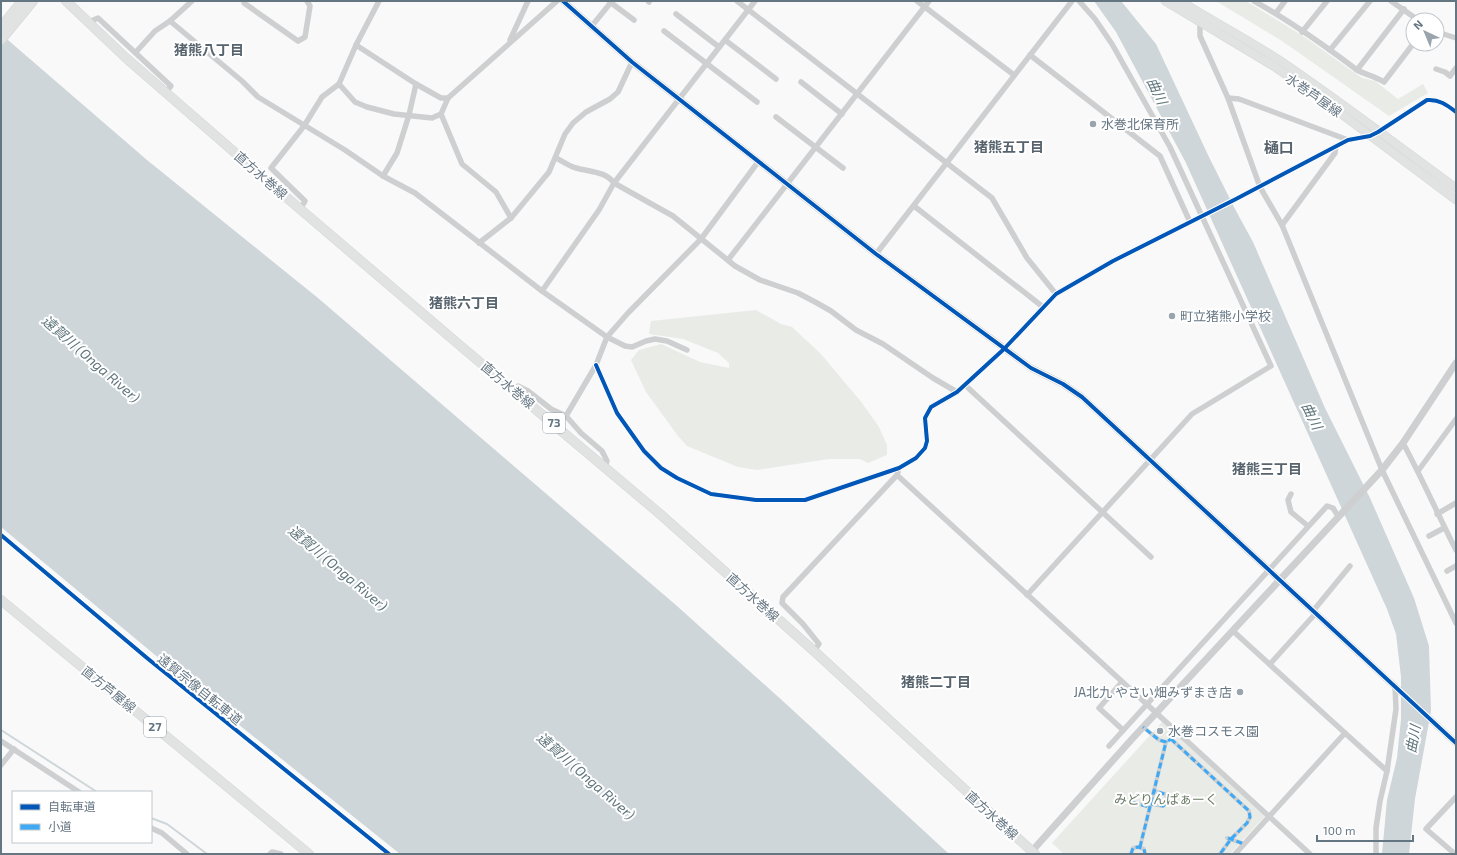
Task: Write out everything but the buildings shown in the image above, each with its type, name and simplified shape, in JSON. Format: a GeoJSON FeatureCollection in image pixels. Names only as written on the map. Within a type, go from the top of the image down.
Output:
{"type":"FeatureCollection","features":[{"type":"Feature","properties":{"kind":"main road"},"geometry":{"type":"LineString","coordinates":[[1,27],[22,1]]}},
{"type":"Feature","properties":{"kind":"main road"},"geometry":{"type":"LineString","coordinates":[[1,40],[33,1]]}},
{"type":"Feature","properties":{"kind":"main road","name":"直方水巻線"},"geometry":{"type":"LineString","coordinates":[[66,1],[126,58],[463,348],[605,466],[814,651],[1033,852]]}},
{"type":"Feature","properties":{"kind":"main road","name":"水巻芦屋線"},"geometry":{"type":"LineString","coordinates":[[1165,1],[1201,18]]}},
{"type":"Feature","properties":{"kind":"main road","name":"水巻芦屋線"},"geometry":{"type":"LineString","coordinates":[[1180,1],[1201,18],[1456,188]]}},
{"type":"Feature","properties":{"kind":"main road","name":"水巻芦屋線"},"geometry":{"type":"LineString","coordinates":[[1374,134],[1456,200]]}},
{"type":"Feature","properties":{"kind":"main road","name":"直方芦屋線"},"geometry":{"type":"LineString","coordinates":[[1,600],[309,854]]}},
{"type":"Feature","properties":{"kind":"street"},"geometry":{"type":"LineString","coordinates":[[136,52],[155,31],[170,21],[192,1]]}},
{"type":"Feature","properties":{"kind":"street"},"geometry":{"type":"LineString","coordinates":[[244,1],[244,3],[298,41],[305,37],[310,6],[308,1]]}},
{"type":"Feature","properties":{"kind":"street"},"geometry":{"type":"LineString","coordinates":[[300,208],[306,201],[271,168],[304,126],[322,97],[339,84],[356,45],[379,1]]}},
{"type":"Feature","properties":{"kind":"street"},"geometry":{"type":"LineString","coordinates":[[509,42],[528,1]]}},
{"type":"Feature","properties":{"kind":"street"},"geometry":{"type":"LineString","coordinates":[[339,84],[355,102],[367,107],[394,114],[432,118],[441,114],[448,98],[556,1]]}},
{"type":"Feature","properties":{"kind":"street"},"geometry":{"type":"LineString","coordinates":[[563,1],[632,62],[679,100],[876,254],[1004,349],[1032,368],[1063,384],[1082,397],[1456,743]]}},
{"type":"Feature","properties":{"kind":"street"},"geometry":{"type":"LineString","coordinates":[[738,1],[992,198],[1028,258],[1056,294]]}},
{"type":"Feature","properties":{"kind":"street"},"geometry":{"type":"LineString","coordinates":[[542,291],[600,210],[614,183],[755,1]]}},
{"type":"Feature","properties":{"kind":"street"},"geometry":{"type":"LineString","coordinates":[[916,1],[1014,75]]}},
{"type":"Feature","properties":{"kind":"street"},"geometry":{"type":"LineString","coordinates":[[728,260],[929,1]]}},
{"type":"Feature","properties":{"kind":"street"},"geometry":{"type":"LineString","coordinates":[[876,254],[1072,1]]}},
{"type":"Feature","properties":{"kind":"street"},"geometry":{"type":"LineString","coordinates":[[1027,595],[1192,414],[1271,366],[1170,147],[1112,44],[1095,19],[1079,1]]}},
{"type":"Feature","properties":{"kind":"street"},"geometry":{"type":"LineString","coordinates":[[1254,1],[1276,13],[1357,70],[1366,75],[1375,76],[1384,82],[1407,52]]}},
{"type":"Feature","properties":{"kind":"street"},"geometry":{"type":"LineString","coordinates":[[1276,13],[1285,1]]}},
{"type":"Feature","properties":{"kind":"street"},"geometry":{"type":"LineString","coordinates":[[1302,32],[1327,1]]}},
{"type":"Feature","properties":{"kind":"street"},"geometry":{"type":"LineString","coordinates":[[1330,50],[1370,1]]}},
{"type":"Feature","properties":{"kind":"street"},"geometry":{"type":"LineString","coordinates":[[1391,1],[1408,12]]}},
{"type":"Feature","properties":{"kind":"street"},"geometry":{"type":"LineString","coordinates":[[591,27],[611,2],[634,20]]}},
{"type":"Feature","properties":{"kind":"street"},"geometry":{"type":"LineString","coordinates":[[1357,70],[1404,9]]}},
{"type":"Feature","properties":{"kind":"street"},"geometry":{"type":"LineString","coordinates":[[522,13],[529,20],[534,20]]}},
{"type":"Feature","properties":{"kind":"street"},"geometry":{"type":"LineString","coordinates":[[676,14],[719,47]]}},
{"type":"Feature","properties":{"kind":"street"},"geometry":{"type":"LineString","coordinates":[[88,22],[98,18],[136,52],[171,86],[166,92]]}},
{"type":"Feature","properties":{"kind":"street"},"geometry":{"type":"LineString","coordinates":[[1201,18],[1200,36],[1228,98],[1260,187],[1282,225],[1382,470],[1456,623]]}},
{"type":"Feature","properties":{"kind":"street"},"geometry":{"type":"LineString","coordinates":[[170,21],[258,96],[304,126],[345,150],[383,176],[415,193],[542,291],[607,337],[625,346],[632,347],[655,339],[668,341],[688,350]]}},
{"type":"Feature","properties":{"kind":"street"},"geometry":{"type":"LineString","coordinates":[[664,32],[757,102]]}},
{"type":"Feature","properties":{"kind":"street"},"geometry":{"type":"LineString","coordinates":[[1445,35],[1456,38]]}},
{"type":"Feature","properties":{"kind":"street"},"geometry":{"type":"LineString","coordinates":[[725,40],[776,79]]}},
{"type":"Feature","properties":{"kind":"street"},"geometry":{"type":"LineString","coordinates":[[356,45],[416,84],[441,98],[448,98]]}},
{"type":"Feature","properties":{"kind":"street"},"geometry":{"type":"LineString","coordinates":[[1030,55],[1160,156],[1190,222]]}},
{"type":"Feature","properties":{"kind":"street"},"geometry":{"type":"LineString","coordinates":[[479,243],[511,218],[549,172],[565,134],[573,123],[586,112],[598,104],[610,99],[618,92],[632,62]]}},
{"type":"Feature","properties":{"kind":"street"},"geometry":{"type":"LineString","coordinates":[[1436,69],[1445,72],[1450,76],[1456,68]]}},
{"type":"Feature","properties":{"kind":"street"},"geometry":{"type":"LineString","coordinates":[[801,82],[842,114]]}},
{"type":"Feature","properties":{"kind":"street"},"geometry":{"type":"LineString","coordinates":[[383,176],[397,153],[409,115],[416,84]]}},
{"type":"Feature","properties":{"kind":"street"},"geometry":{"type":"LineString","coordinates":[[1228,98],[1239,99],[1348,140]]}},
{"type":"Feature","properties":{"kind":"street"},"geometry":{"type":"LineString","coordinates":[[596,365],[617,413],[644,451],[661,468],[677,478],[711,494],[756,500],[805,500],[899,468],[916,458],[924,448],[927,441],[925,418],[931,407],[957,392],[965,385],[1004,349],[1056,294],[1113,261],[1260,187],[1336,146],[1348,140],[1374,134],[1427,100],[1434,99],[1440,101],[1456,112]]}},
{"type":"Feature","properties":{"kind":"street"},"geometry":{"type":"LineString","coordinates":[[441,114],[462,164],[496,192],[511,218]]}},
{"type":"Feature","properties":{"kind":"street"},"geometry":{"type":"LineString","coordinates":[[776,118],[843,168]]}},
{"type":"Feature","properties":{"kind":"street"},"geometry":{"type":"LineString","coordinates":[[1282,225],[1335,153],[1336,146]]}},
{"type":"Feature","properties":{"kind":"street"},"geometry":{"type":"LineString","coordinates":[[556,158],[575,168],[592,170],[610,177],[614,183],[673,216],[735,266],[760,280],[798,293],[817,303],[856,330],[883,344],[933,378],[957,392]]}},
{"type":"Feature","properties":{"kind":"street"},"geometry":{"type":"LineString","coordinates":[[566,416],[596,365],[607,337],[634,307],[701,239],[758,162]]}},
{"type":"Feature","properties":{"kind":"street"},"geometry":{"type":"LineString","coordinates":[[914,206],[1043,307]]}},
{"type":"Feature","properties":{"kind":"street"},"geometry":{"type":"LineString","coordinates":[[1033,852],[1143,728],[1382,470],[1403,443],[1456,363]]}},
{"type":"Feature","properties":{"kind":"street"},"geometry":{"type":"LineString","coordinates":[[965,385],[1151,557]]}},
{"type":"Feature","properties":{"kind":"street"},"geometry":{"type":"LineString","coordinates":[[513,389],[518,386],[528,391],[551,409],[566,416],[581,433],[602,451],[607,461],[605,466]]}},
{"type":"Feature","properties":{"kind":"street"},"geometry":{"type":"LineString","coordinates":[[1418,471],[1456,419]]}},
{"type":"Feature","properties":{"kind":"street"},"geometry":{"type":"LineString","coordinates":[[1403,443],[1456,550]]}},
{"type":"Feature","properties":{"kind":"street"},"geometry":{"type":"LineString","coordinates":[[814,651],[819,644],[803,624],[782,603],[783,597],[897,475],[899,468]]}},
{"type":"Feature","properties":{"kind":"street"},"geometry":{"type":"LineString","coordinates":[[897,475],[1310,854]]}},
{"type":"Feature","properties":{"kind":"street"},"geometry":{"type":"LineString","coordinates":[[1291,494],[1288,500],[1291,512],[1308,526]]}},
{"type":"Feature","properties":{"kind":"street"},"geometry":{"type":"LineString","coordinates":[[1437,514],[1456,503]]}},
{"type":"Feature","properties":{"kind":"street"},"geometry":{"type":"LineString","coordinates":[[1109,746],[1327,506],[1334,508],[1340,515]]}},
{"type":"Feature","properties":{"kind":"street"},"geometry":{"type":"LineString","coordinates":[[1429,536],[1444,528]]}},
{"type":"Feature","properties":{"kind":"street"},"geometry":{"type":"LineString","coordinates":[[1270,664],[1314,612],[1350,566]]}},
{"type":"Feature","properties":{"kind":"street"},"geometry":{"type":"LineString","coordinates":[[1447,570],[1456,566]]}},
{"type":"Feature","properties":{"kind":"street"},"geometry":{"type":"LineString","coordinates":[[1233,631],[1387,771]]}},
{"type":"Feature","properties":{"kind":"street"},"geometry":{"type":"LineString","coordinates":[[1122,682],[1099,708],[1123,730]]}},
{"type":"Feature","properties":{"kind":"street"},"geometry":{"type":"LineString","coordinates":[[1376,854],[1376,828],[1387,771],[1396,709],[1396,687]]}},
{"type":"Feature","properties":{"kind":"street"},"geometry":{"type":"LineString","coordinates":[[1143,728],[1159,740],[1166,742],[1172,739],[1178,732]]}},
{"type":"Feature","properties":{"kind":"street"},"geometry":{"type":"LineString","coordinates":[[1235,854],[1345,733]]}},
{"type":"Feature","properties":{"kind":"street"},"geometry":{"type":"LineString","coordinates":[[1172,739],[1249,811],[1250,817],[1247,823],[1229,838],[1220,854]]}},
{"type":"Feature","properties":{"kind":"street"},"geometry":{"type":"LineString","coordinates":[[1,740],[77,791]]}},
{"type":"Feature","properties":{"kind":"street"},"geometry":{"type":"LineString","coordinates":[[1140,847],[1166,742]]}},
{"type":"Feature","properties":{"kind":"street"},"geometry":{"type":"LineString","coordinates":[[1,765],[14,749]]}},
{"type":"Feature","properties":{"kind":"street"},"geometry":{"type":"LineString","coordinates":[[1124,800],[1150,806],[1164,806],[1167,802],[1166,794],[1154,791]]}},
{"type":"Feature","properties":{"kind":"street"},"geometry":{"type":"LineString","coordinates":[[1455,854],[1426,829],[1456,797]]}},
{"type":"Feature","properties":{"kind":"street"},"geometry":{"type":"LineString","coordinates":[[152,828],[162,833],[187,854]]}},
{"type":"Feature","properties":{"kind":"street"},"geometry":{"type":"LineString","coordinates":[[1229,838],[1244,844]]}},
{"type":"Feature","properties":{"kind":"street"},"geometry":{"type":"LineString","coordinates":[[1131,854],[1134,848],[1140,847],[1144,849],[1145,854]]}},
{"type":"Feature","properties":{"kind":"street"},"geometry":{"type":"LineString","coordinates":[[270,854],[272,852],[282,854]]}},
{"type":"Feature","properties":{"kind":"green space"},"geometry":{"type":"Polygon","coordinates":[[[1216,1],[1246,1],[1303,36],[1362,78],[1375,81],[1398,99],[1423,84],[1428,93],[1389,116],[1282,41],[1216,1]]]}},
{"type":"Feature","properties":{"kind":"green space"},"geometry":{"type":"Polygon","coordinates":[[[756,310],[781,324],[792,327],[821,354],[862,403],[879,427],[887,445],[887,455],[868,463],[860,459],[829,459],[757,470],[738,467],[687,446],[646,392],[631,360],[639,350],[661,344],[700,362],[729,368],[729,363],[718,353],[683,339],[649,334],[651,321],[756,310]]]}},
{"type":"Feature","properties":{"kind":"green space","name":"みどりんぱぁーく"},"geometry":{"type":"Polygon","coordinates":[[[1162,722],[1265,816],[1230,854],[1064,854],[1052,843],[1162,722]]]}},
{"type":"Feature","properties":{"kind":"water","name":"曲川"},"geometry":{"type":"Polygon","coordinates":[[[1094,1],[1121,1],[1156,44],[1209,157],[1253,242],[1325,408],[1370,498],[1414,598],[1429,646],[1431,711],[1415,799],[1409,854],[1382,854],[1387,800],[1397,758],[1401,719],[1401,677],[1396,634],[1387,609],[1186,163],[1116,32],[1094,1]]]}},
{"type":"Feature","properties":{"kind":"water","name":"遠賀川 (Onga River)"},"geometry":{"type":"Polygon","coordinates":[[[1,34],[147,160],[318,298],[677,606],[949,854],[400,854],[243,728],[1,527],[1,34]]]}},
{"type":"Feature","properties":{"kind":"waterway"},"geometry":{"type":"LineString","coordinates":[[1,730],[95,791]]}},
{"type":"Feature","properties":{"kind":"waterway"},"geometry":{"type":"LineString","coordinates":[[152,818],[167,824],[207,854]]}},
{"type":"Feature","properties":{"kind":"marked path"},"geometry":{"type":"LineString","coordinates":[[1140,847],[1166,742],[1159,740],[1143,727]]}},
{"type":"Feature","properties":{"kind":"marked path"},"geometry":{"type":"LineString","coordinates":[[1168,741],[1177,732]]}},
{"type":"Feature","properties":{"kind":"marked path"},"geometry":{"type":"LineString","coordinates":[[1171,739],[1249,811],[1250,817],[1247,823],[1231,839],[1220,854]]}},
{"type":"Feature","properties":{"kind":"marked path"},"geometry":{"type":"LineString","coordinates":[[1151,804],[1163,806],[1167,800],[1165,794],[1154,791]]}},
{"type":"Feature","properties":{"kind":"marked path"},"geometry":{"type":"LineString","coordinates":[[1124,800],[1150,807]]}},
{"type":"Feature","properties":{"kind":"marked path"},"geometry":{"type":"LineString","coordinates":[[1228,838],[1244,844]]}},
{"type":"Feature","properties":{"kind":"marked path"},"geometry":{"type":"LineString","coordinates":[[1131,854],[1133,848],[1138,847],[1144,849],[1145,854]]}},
{"type":"Feature","properties":{"kind":"cycle path"},"geometry":{"type":"LineString","coordinates":[[563,1],[632,62],[876,254],[1031,368],[1063,384],[1082,397],[1456,743]]}},
{"type":"Feature","properties":{"kind":"cycle path"},"geometry":{"type":"LineString","coordinates":[[596,365],[617,413],[644,451],[661,468],[677,478],[711,494],[756,500],[805,500],[899,468],[916,458],[925,448],[927,441],[925,418],[931,407],[957,392],[1004,349],[1056,294],[1113,261],[1348,140],[1370,136],[1378,132],[1427,100],[1439,102],[1456,112]]}},
{"type":"Feature","properties":{"kind":"cycle path","name":"遠賀宗像自転車道"},"geometry":{"type":"LineString","coordinates":[[1,535],[147,658],[389,854]]}},
{"type":"Feature","properties":{"kind":"place","name":"水巻北保育所"},"geometry":{"type":"Point","coordinates":[1093,124]}},
{"type":"Feature","properties":{"kind":"place","name":"町立猪熊小学校"},"geometry":{"type":"Point","coordinates":[1172,316]}},
{"type":"Feature","properties":{"kind":"place","name":"JA北九 やさい畑みずまき店"},"geometry":{"type":"Point","coordinates":[1240,692]}},
{"type":"Feature","properties":{"kind":"place","name":"水巻コスモス園"},"geometry":{"type":"Point","coordinates":[1160,731]}},
{"type":"Feature","properties":{"kind":"district","name":"猪熊八丁目"},"geometry":{"type":"Point","coordinates":[209,50]}},
{"type":"Feature","properties":{"kind":"district","name":"猪熊五丁目"},"geometry":{"type":"Point","coordinates":[1009,147]}},
{"type":"Feature","properties":{"kind":"district","name":"樋口"},"geometry":{"type":"Point","coordinates":[1279,148]}},
{"type":"Feature","properties":{"kind":"district","name":"猪熊六丁目"},"geometry":{"type":"Point","coordinates":[464,303]}},
{"type":"Feature","properties":{"kind":"district","name":"猪熊三丁目"},"geometry":{"type":"Point","coordinates":[1267,469]}},
{"type":"Feature","properties":{"kind":"district","name":"猪熊二丁目"},"geometry":{"type":"Point","coordinates":[936,682]}}]}
